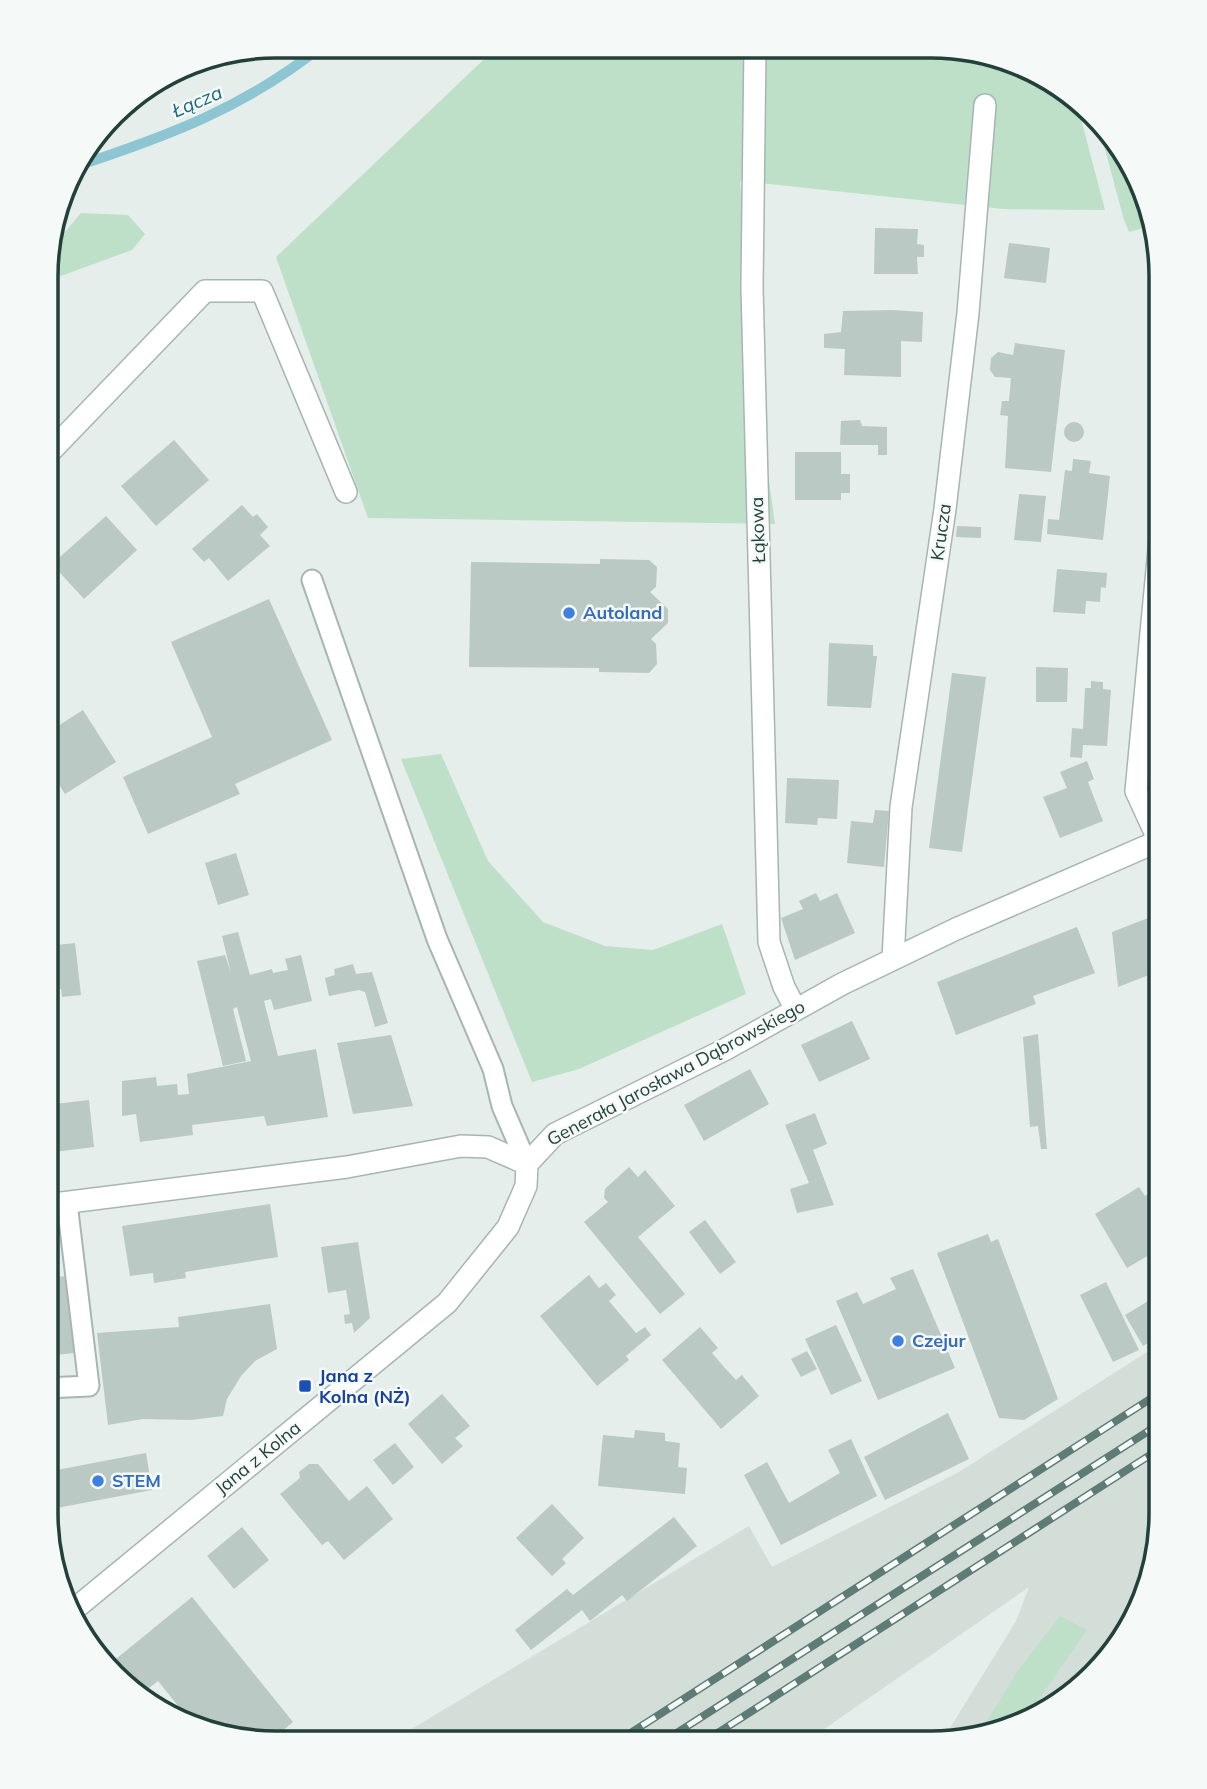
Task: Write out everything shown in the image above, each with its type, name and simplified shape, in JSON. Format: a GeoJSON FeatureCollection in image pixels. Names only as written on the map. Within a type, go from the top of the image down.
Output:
{"type":"FeatureCollection","features":[{"type":"Feature","properties":{"kind":"street","name":"Łąkowa"},"geometry":{"type":"LineString","coordinates":[[755,58],[752,287],[769,942],[784,987],[795,1008]]}},
{"type":"Feature","properties":{"kind":"street","name":"Krucza"},"geometry":{"type":"LineString","coordinates":[[893,958],[901,807],[946,496],[968,313],[985,105]]}},
{"type":"Feature","properties":{"kind":"street"},"geometry":{"type":"LineString","coordinates":[[58,444],[205,291],[262,292],[346,492]]}},
{"type":"Feature","properties":{"kind":"street"},"geometry":{"type":"LineString","coordinates":[[1149,654],[1136,791],[1149,818]]}},
{"type":"Feature","properties":{"kind":"street","name":"Generała Jarosława Dąbrowskiego"},"geometry":{"type":"LineString","coordinates":[[527,1164],[555,1134],[724,1050],[795,1008],[893,958],[1149,846]]}},
{"type":"Feature","properties":{"kind":"street"},"geometry":{"type":"LineString","coordinates":[[58,1204],[347,1167],[461,1146],[488,1147],[527,1164]]}},
{"type":"Feature","properties":{"kind":"street","name":"Jana z Kolna"},"geometry":{"type":"LineString","coordinates":[[79,1606],[447,1303],[508,1227],[526,1186],[527,1164]]}},
{"type":"Feature","properties":{"kind":"lane"},"geometry":{"type":"LineString","coordinates":[[312,580],[437,939],[493,1069],[502,1106],[527,1164]]}},
{"type":"Feature","properties":{"kind":"lane"},"geometry":{"type":"LineString","coordinates":[[58,1215],[89,1386],[58,1387]]}},
{"type":"Feature","properties":{"kind":"shaded area"},"geometry":{"type":"Polygon","coordinates":[[[1149,1351],[1149,1527],[1142,1569],[1133,1596],[1104,1646],[1064,1686],[1035,1704],[1086,1630],[1006,1718],[974,1727],[948,1731],[1016,1621],[1029,1587],[821,1731],[408,1731],[749,1526],[772,1567],[959,1472],[1149,1351]]]}},
{"type":"Feature","properties":{"kind":"green space"},"geometry":{"type":"Polygon","coordinates":[[[485,58],[931,58],[987,65],[1040,87],[1081,118],[1105,210],[1003,209],[740,181],[755,379],[775,524],[368,518],[276,257],[485,58]]]}},
{"type":"Feature","properties":{"kind":"green space"},"geometry":{"type":"Polygon","coordinates":[[[1103,142],[1133,193],[1143,228],[1129,232],[1103,142]]]}},
{"type":"Feature","properties":{"kind":"green space"},"geometry":{"type":"Polygon","coordinates":[[[81,213],[128,215],[145,234],[132,250],[58,277],[62,233],[81,213]]]}},
{"type":"Feature","properties":{"kind":"green space"},"geometry":{"type":"Polygon","coordinates":[[[441,754],[488,861],[543,922],[605,946],[653,950],[722,924],[746,994],[579,1069],[532,1082],[401,759],[441,754]]]}},
{"type":"Feature","properties":{"kind":"green space"},"geometry":{"type":"Polygon","coordinates":[[[1060,1616],[1087,1630],[1035,1704],[985,1725],[1017,1672],[1060,1616]]]}},
{"type":"Feature","properties":{"kind":"building"},"geometry":{"type":"Polygon","coordinates":[[[875,228],[918,229],[917,244],[924,245],[924,257],[917,257],[918,274],[874,274],[875,228]]]}},
{"type":"Feature","properties":{"kind":"building"},"geometry":{"type":"Polygon","coordinates":[[[1009,243],[1050,248],[1046,283],[1004,278],[1009,243]]]}},
{"type":"Feature","properties":{"kind":"building"},"geometry":{"type":"Polygon","coordinates":[[[843,311],[923,312],[922,342],[901,341],[901,377],[844,375],[845,349],[824,348],[824,334],[841,332],[843,311]]]}},
{"type":"Feature","properties":{"kind":"building"},"geometry":{"type":"Polygon","coordinates":[[[1015,343],[1065,350],[1051,472],[1005,468],[1008,416],[1000,415],[1002,401],[1009,401],[1011,378],[995,377],[990,370],[991,358],[998,352],[1013,355],[1015,343]]]}},
{"type":"Feature","properties":{"kind":"building"},"geometry":{"type":"Polygon","coordinates":[[[860,420],[862,426],[887,427],[887,455],[878,455],[878,445],[840,445],[841,421],[860,420]]]}},
{"type":"Feature","properties":{"kind":"building"},"geometry":{"type":"Polygon","coordinates":[[[1070,422],[1078,422],[1084,432],[1078,442],[1070,442],[1064,436],[1064,428],[1070,422]]]}},
{"type":"Feature","properties":{"kind":"building"},"geometry":{"type":"Polygon","coordinates":[[[174,440],[209,480],[156,526],[121,486],[174,440]]]}},
{"type":"Feature","properties":{"kind":"building"},"geometry":{"type":"Polygon","coordinates":[[[795,452],[841,452],[841,474],[850,474],[850,493],[841,493],[841,500],[795,500],[795,452]]]}},
{"type":"Feature","properties":{"kind":"building"},"geometry":{"type":"Polygon","coordinates":[[[1073,459],[1091,461],[1089,473],[1110,476],[1103,540],[1047,534],[1048,519],[1059,520],[1065,470],[1072,471],[1073,459]]]}},
{"type":"Feature","properties":{"kind":"building"},"geometry":{"type":"Polygon","coordinates":[[[1019,494],[1046,496],[1041,542],[1014,540],[1019,494]]]}},
{"type":"Feature","properties":{"kind":"building"},"geometry":{"type":"Polygon","coordinates":[[[242,505],[253,517],[257,514],[268,527],[260,535],[270,546],[228,581],[209,558],[204,562],[192,549],[242,505]]]}},
{"type":"Feature","properties":{"kind":"building"},"geometry":{"type":"Polygon","coordinates":[[[106,516],[137,550],[84,599],[58,571],[58,559],[106,516]]]}},
{"type":"Feature","properties":{"kind":"building"},"geometry":{"type":"Polygon","coordinates":[[[957,526],[981,527],[981,538],[956,537],[957,526]]]}},
{"type":"Feature","properties":{"kind":"building","name":"Autoland"},"geometry":{"type":"Polygon","coordinates":[[[600,559],[649,560],[657,567],[656,587],[650,592],[668,609],[668,623],[651,639],[656,644],[657,664],[649,673],[599,672],[599,668],[469,667],[471,562],[600,564],[600,559]]]}},
{"type":"Feature","properties":{"kind":"building"},"geometry":{"type":"Polygon","coordinates":[[[1057,569],[1107,573],[1106,588],[1101,587],[1100,602],[1086,601],[1085,614],[1053,612],[1057,569]]]}},
{"type":"Feature","properties":{"kind":"building"},"geometry":{"type":"Polygon","coordinates":[[[269,599],[332,740],[235,784],[240,794],[148,834],[123,777],[212,737],[171,642],[269,599]]]}},
{"type":"Feature","properties":{"kind":"building"},"geometry":{"type":"Polygon","coordinates":[[[829,643],[873,645],[873,656],[877,656],[871,708],[827,706],[829,643]]]}},
{"type":"Feature","properties":{"kind":"building"},"geometry":{"type":"Polygon","coordinates":[[[1036,667],[1068,668],[1067,702],[1036,702],[1036,667]]]}},
{"type":"Feature","properties":{"kind":"building"},"geometry":{"type":"Polygon","coordinates":[[[952,673],[986,677],[962,852],[929,848],[952,673]]]}},
{"type":"Feature","properties":{"kind":"building"},"geometry":{"type":"Polygon","coordinates":[[[1091,681],[1103,682],[1103,689],[1111,690],[1107,746],[1083,745],[1082,758],[1070,757],[1072,728],[1083,729],[1085,688],[1091,688],[1091,681]]]}},
{"type":"Feature","properties":{"kind":"building"},"geometry":{"type":"Polygon","coordinates":[[[83,710],[116,762],[65,794],[58,783],[58,726],[83,710]]]}},
{"type":"Feature","properties":{"kind":"building"},"geometry":{"type":"Polygon","coordinates":[[[1087,761],[1094,779],[1088,782],[1103,821],[1060,838],[1043,797],[1067,788],[1060,772],[1087,761]]]}},
{"type":"Feature","properties":{"kind":"building"},"geometry":{"type":"Polygon","coordinates":[[[787,778],[839,780],[837,819],[818,818],[817,825],[785,823],[787,778]]]}},
{"type":"Feature","properties":{"kind":"building"},"geometry":{"type":"Polygon","coordinates":[[[875,810],[889,811],[884,867],[847,863],[851,821],[873,823],[875,810]]]}},
{"type":"Feature","properties":{"kind":"building"},"geometry":{"type":"Polygon","coordinates":[[[236,853],[249,895],[218,905],[205,863],[236,853]]]}},
{"type":"Feature","properties":{"kind":"building"},"geometry":{"type":"Polygon","coordinates":[[[816,893],[820,901],[837,893],[855,933],[795,960],[781,918],[803,909],[799,901],[816,893]]]}},
{"type":"Feature","properties":{"kind":"building"},"geometry":{"type":"Polygon","coordinates":[[[1149,918],[1149,975],[1118,987],[1112,932],[1149,918]]]}},
{"type":"Feature","properties":{"kind":"building"},"geometry":{"type":"Polygon","coordinates":[[[1077,927],[1095,973],[1033,996],[1036,1004],[956,1035],[937,982],[1077,927]]]}},
{"type":"Feature","properties":{"kind":"building"},"geometry":{"type":"Polygon","coordinates":[[[238,932],[250,975],[272,969],[273,973],[288,970],[285,959],[301,955],[312,1001],[274,1010],[271,999],[264,1001],[278,1056],[316,1049],[328,1117],[267,1126],[264,1116],[192,1125],[193,1135],[140,1142],[136,1114],[122,1116],[122,1081],[156,1077],[157,1086],[177,1084],[178,1095],[189,1094],[187,1074],[251,1061],[237,1007],[233,1009],[246,1061],[223,1066],[197,961],[225,955],[231,973],[222,936],[238,932]]]}},
{"type":"Feature","properties":{"kind":"building"},"geometry":{"type":"Polygon","coordinates":[[[75,943],[81,995],[62,997],[61,989],[58,990],[58,945],[75,943]]]}},
{"type":"Feature","properties":{"kind":"building"},"geometry":{"type":"Polygon","coordinates":[[[353,964],[356,974],[372,972],[388,1023],[375,1027],[365,992],[359,990],[329,996],[325,978],[335,975],[334,969],[353,964]]]}},
{"type":"Feature","properties":{"kind":"building"},"geometry":{"type":"Polygon","coordinates":[[[852,1021],[870,1059],[819,1082],[801,1045],[852,1021]]]}},
{"type":"Feature","properties":{"kind":"building"},"geometry":{"type":"Polygon","coordinates":[[[1038,1034],[1047,1149],[1041,1149],[1038,1126],[1030,1127],[1023,1037],[1038,1034]]]}},
{"type":"Feature","properties":{"kind":"building"},"geometry":{"type":"Polygon","coordinates":[[[391,1035],[413,1106],[353,1114],[337,1043],[391,1035]]]}},
{"type":"Feature","properties":{"kind":"building"},"geometry":{"type":"Polygon","coordinates":[[[750,1069],[769,1104],[704,1141],[684,1105],[750,1069]]]}},
{"type":"Feature","properties":{"kind":"building"},"geometry":{"type":"Polygon","coordinates":[[[89,1100],[94,1147],[58,1152],[58,1104],[89,1100]]]}},
{"type":"Feature","properties":{"kind":"building"},"geometry":{"type":"Polygon","coordinates":[[[815,1113],[827,1144],[813,1150],[834,1205],[797,1213],[790,1189],[809,1183],[785,1125],[815,1113]]]}},
{"type":"Feature","properties":{"kind":"building"},"geometry":{"type":"Polygon","coordinates":[[[629,1167],[638,1177],[645,1170],[675,1206],[638,1237],[685,1294],[660,1314],[584,1222],[608,1202],[604,1198],[605,1189],[629,1167]]]}},
{"type":"Feature","properties":{"kind":"building"},"geometry":{"type":"Polygon","coordinates":[[[1139,1187],[1145,1196],[1149,1194],[1149,1255],[1127,1268],[1095,1214],[1139,1187]]]}},
{"type":"Feature","properties":{"kind":"building"},"geometry":{"type":"Polygon","coordinates":[[[270,1204],[278,1257],[185,1272],[186,1278],[154,1283],[153,1273],[130,1276],[122,1226],[270,1204]]]}},
{"type":"Feature","properties":{"kind":"building"},"geometry":{"type":"Polygon","coordinates":[[[705,1220],[736,1262],[720,1274],[689,1232],[705,1220]]]}},
{"type":"Feature","properties":{"kind":"building"},"geometry":{"type":"Polygon","coordinates":[[[988,1234],[991,1242],[998,1239],[1058,1399],[1024,1420],[999,1418],[937,1253],[988,1234]]]}},
{"type":"Feature","properties":{"kind":"building"},"geometry":{"type":"Polygon","coordinates":[[[358,1242],[370,1318],[354,1333],[352,1323],[345,1324],[344,1315],[350,1314],[346,1290],[328,1293],[321,1247],[358,1242]]]}},
{"type":"Feature","properties":{"kind":"building","name":"Czejur"},"geometry":{"type":"Polygon","coordinates":[[[913,1269],[955,1368],[878,1400],[836,1301],[857,1292],[863,1304],[896,1289],[890,1278],[913,1269]]]}},
{"type":"Feature","properties":{"kind":"building"},"geometry":{"type":"Polygon","coordinates":[[[589,1275],[599,1288],[606,1283],[616,1295],[609,1301],[636,1333],[645,1327],[651,1335],[626,1356],[629,1360],[597,1386],[540,1316],[589,1275]]]}},
{"type":"Feature","properties":{"kind":"building"},"geometry":{"type":"Polygon","coordinates":[[[67,1276],[74,1353],[58,1355],[58,1277],[67,1276]]]}},
{"type":"Feature","properties":{"kind":"building"},"geometry":{"type":"Polygon","coordinates":[[[1106,1282],[1139,1350],[1113,1362],[1080,1295],[1106,1282]]]}},
{"type":"Feature","properties":{"kind":"building"},"geometry":{"type":"Polygon","coordinates":[[[1149,1301],[1149,1342],[1143,1346],[1125,1315],[1149,1301]]]}},
{"type":"Feature","properties":{"kind":"building"},"geometry":{"type":"Polygon","coordinates":[[[270,1304],[277,1349],[255,1361],[241,1376],[227,1399],[223,1416],[191,1420],[143,1419],[108,1425],[97,1333],[179,1327],[178,1317],[270,1304]]]}},
{"type":"Feature","properties":{"kind":"building"},"geometry":{"type":"Polygon","coordinates":[[[836,1325],[862,1381],[831,1395],[805,1339],[836,1325]]]}},
{"type":"Feature","properties":{"kind":"building"},"geometry":{"type":"Polygon","coordinates":[[[700,1327],[718,1348],[712,1353],[736,1380],[742,1375],[759,1396],[721,1429],[662,1360],[700,1327]]]}},
{"type":"Feature","properties":{"kind":"building"},"geometry":{"type":"Polygon","coordinates":[[[807,1351],[817,1369],[801,1377],[791,1359],[807,1351]]]}},
{"type":"Feature","properties":{"kind":"building"},"geometry":{"type":"Polygon","coordinates":[[[442,1394],[470,1426],[455,1438],[463,1446],[442,1464],[408,1424],[442,1394]]]}},
{"type":"Feature","properties":{"kind":"building"},"geometry":{"type":"Polygon","coordinates":[[[948,1413],[969,1459],[885,1500],[864,1457],[948,1413]]]}},
{"type":"Feature","properties":{"kind":"building"},"geometry":{"type":"Polygon","coordinates":[[[635,1430],[665,1433],[665,1441],[680,1443],[678,1467],[687,1468],[685,1494],[598,1486],[603,1435],[634,1438],[635,1430]]]}},
{"type":"Feature","properties":{"kind":"building"},"geometry":{"type":"Polygon","coordinates":[[[851,1439],[877,1496],[781,1545],[744,1475],[767,1462],[789,1503],[840,1473],[828,1450],[851,1439]]]}},
{"type":"Feature","properties":{"kind":"building"},"geometry":{"type":"Polygon","coordinates":[[[395,1443],[414,1467],[393,1485],[373,1460],[395,1443]]]}},
{"type":"Feature","properties":{"kind":"building","name":"STEM"},"geometry":{"type":"Polygon","coordinates":[[[146,1453],[152,1490],[58,1508],[58,1470],[146,1453]]]}},
{"type":"Feature","properties":{"kind":"building"},"geometry":{"type":"Polygon","coordinates":[[[309,1464],[318,1464],[349,1501],[367,1486],[393,1519],[344,1560],[328,1541],[322,1545],[280,1494],[300,1478],[299,1472],[309,1464]]]}},
{"type":"Feature","properties":{"kind":"building"},"geometry":{"type":"Polygon","coordinates":[[[552,1504],[584,1538],[562,1559],[566,1563],[552,1576],[516,1538],[552,1504]]]}},
{"type":"Feature","properties":{"kind":"building"},"geometry":{"type":"Polygon","coordinates":[[[674,1517],[697,1546],[627,1601],[622,1595],[590,1621],[582,1610],[531,1650],[515,1630],[567,1589],[573,1595],[674,1517]]]}},
{"type":"Feature","properties":{"kind":"building"},"geometry":{"type":"Polygon","coordinates":[[[242,1527],[269,1560],[234,1589],[207,1556],[242,1527]]]}},
{"type":"Feature","properties":{"kind":"building"},"geometry":{"type":"Polygon","coordinates":[[[192,1597],[293,1722],[282,1731],[276,1731],[220,1724],[193,1715],[180,1709],[158,1681],[148,1689],[115,1660],[192,1597]]]}},
{"type":"Feature","properties":{"kind":"waterway","name":"Łącza"},"geometry":{"type":"LineString","coordinates":[[91,161],[204,118],[264,87],[306,58]]}},
{"type":"Feature","properties":{"kind":"railway"},"geometry":{"type":"LineString","coordinates":[[634,1731],[1149,1400]]}},
{"type":"Feature","properties":{"kind":"railway"},"geometry":{"type":"LineString","coordinates":[[680,1731],[1149,1431]]}},
{"type":"Feature","properties":{"kind":"railway"},"geometry":{"type":"LineString","coordinates":[[721,1731],[1149,1456]]}},
{"type":"Feature","properties":{"kind":"place","name":"Autoland"},"geometry":{"type":"Point","coordinates":[569,613]}},
{"type":"Feature","properties":{"kind":"place","name":"Czejur"},"geometry":{"type":"Point","coordinates":[898,1341]}},
{"type":"Feature","properties":{"kind":"place","name":"Jana z Kolna (NŻ)"},"geometry":{"type":"Point","coordinates":[305,1386]}},
{"type":"Feature","properties":{"kind":"place","name":"STEM"},"geometry":{"type":"Point","coordinates":[98,1481]}}]}
